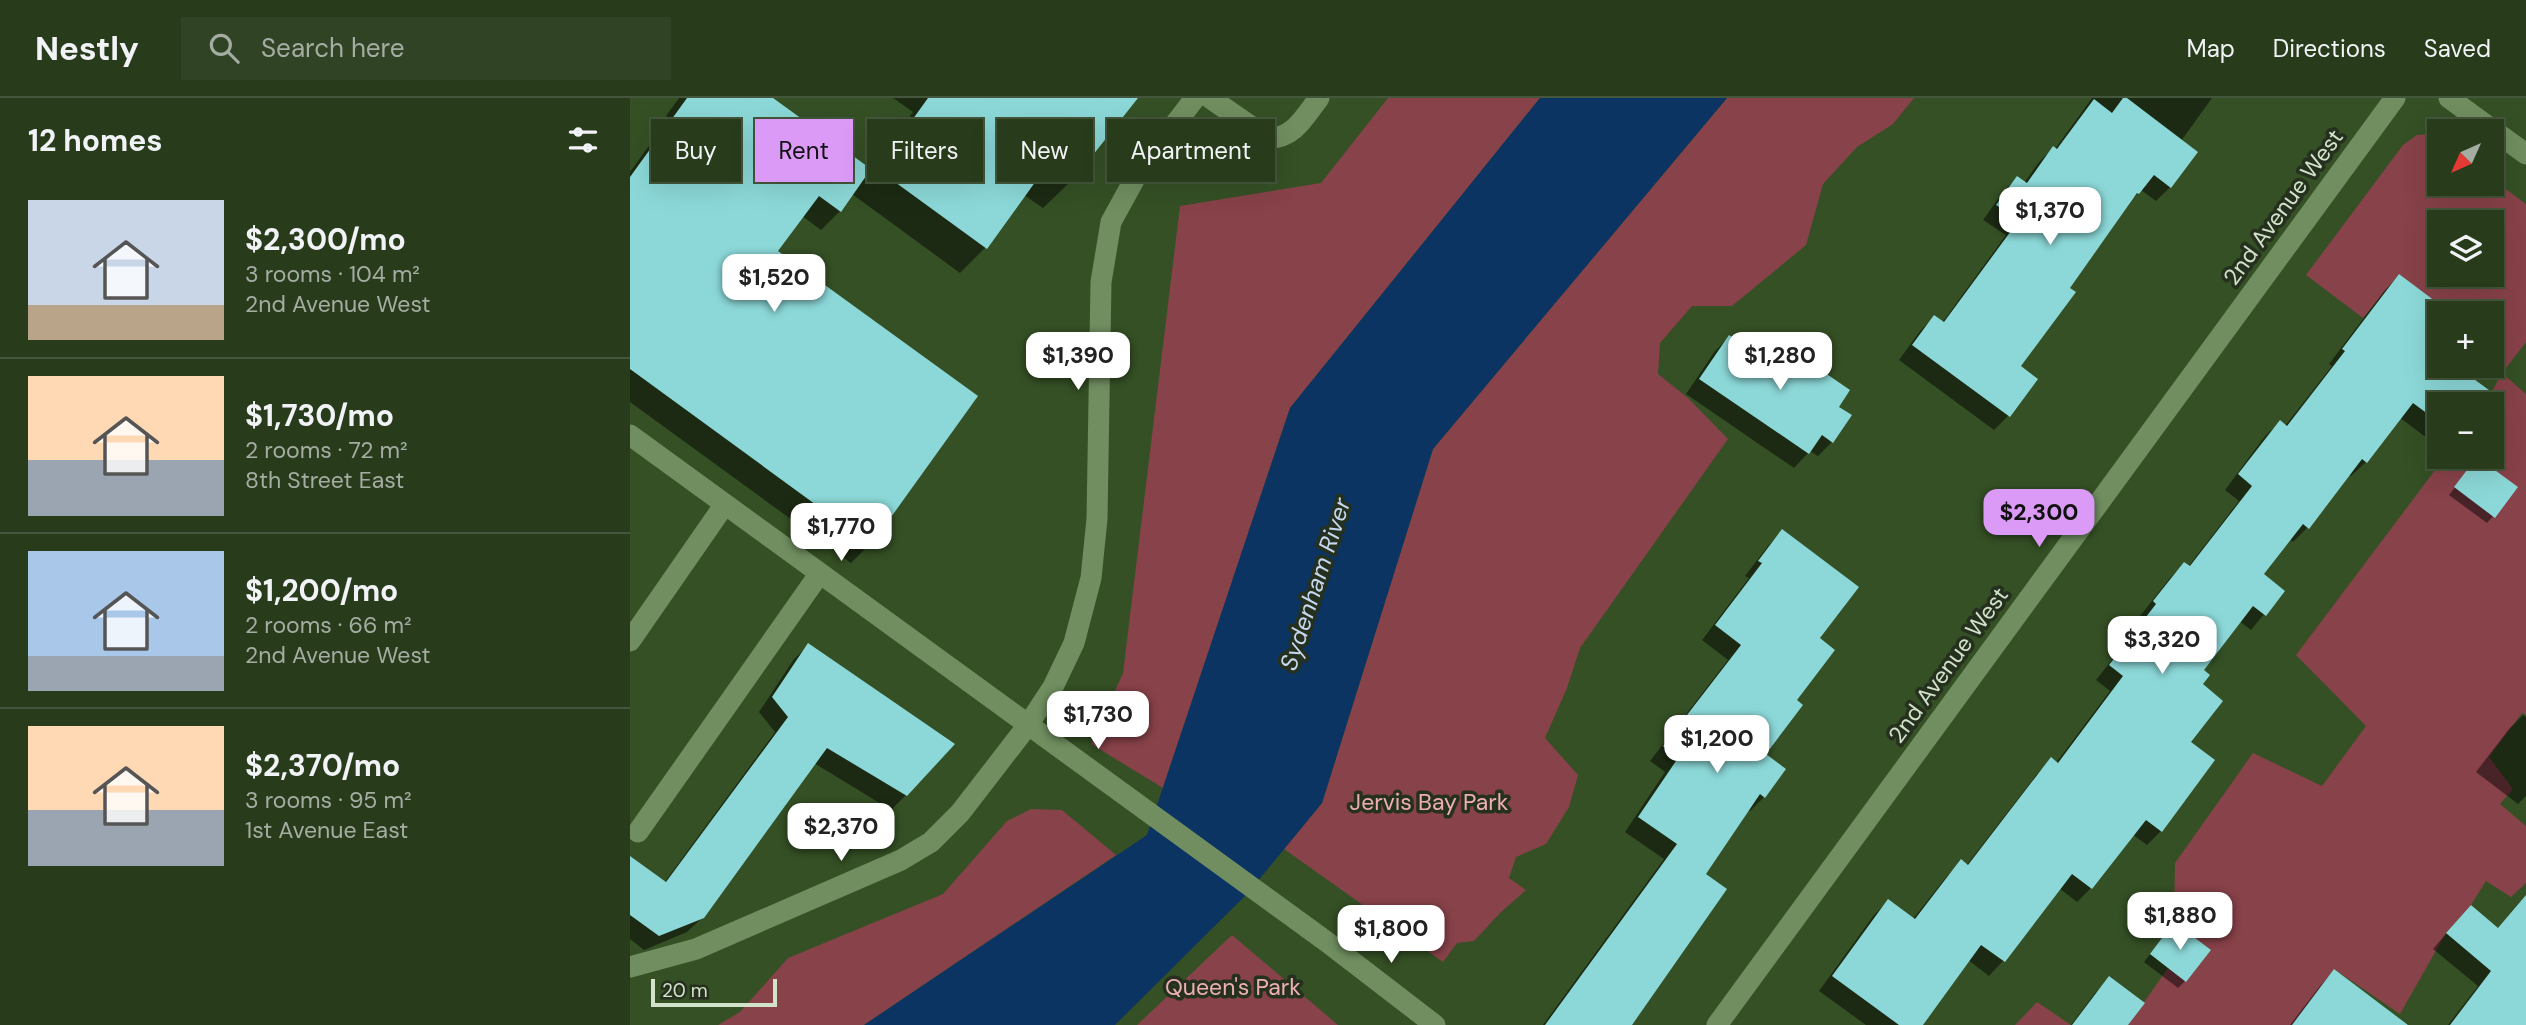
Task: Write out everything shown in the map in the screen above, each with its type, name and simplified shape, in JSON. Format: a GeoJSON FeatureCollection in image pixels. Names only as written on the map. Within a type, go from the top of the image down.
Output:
{"type":"FeatureCollection","features":[{"type":"Feature","properties":{"kind":"street"},"geometry":{"type":"LineString","coordinates":[[633,963],[696,948],[901,860],[931,842],[960,813],[1028,725],[1053,687],[1074,643],[1091,578],[1097,519],[1101,282],[1111,222],[1139,171],[1195,98]]}},
{"type":"Feature","properties":{"kind":"street"},"geometry":{"type":"LineString","coordinates":[[1210,98],[1268,138],[1289,134],[1319,98]]}},
{"type":"Feature","properties":{"kind":"street","name":"2nd Avenue West"},"geometry":{"type":"LineString","coordinates":[[1717,1025],[2395,98]]}},
{"type":"Feature","properties":{"kind":"street"},"geometry":{"type":"LineString","coordinates":[[2449,98],[2526,154]]}},
{"type":"Feature","properties":{"kind":"street"},"geometry":{"type":"LineString","coordinates":[[630,435],[1327,942],[1430,1024]]}},
{"type":"Feature","properties":{"kind":"street"},"geometry":{"type":"LineString","coordinates":[[630,641],[725,504]]}},
{"type":"Feature","properties":{"kind":"street"},"geometry":{"type":"LineString","coordinates":[[638,832],[820,573]]}},
{"type":"Feature","properties":{"kind":"green space"},"geometry":{"type":"Polygon","coordinates":[[[1388,98],[1540,98],[1290,408],[1163,788],[1091,744],[1123,673],[1180,206],[1321,183],[1388,98]]]}},
{"type":"Feature","properties":{"kind":"green space","name":"Jervis Bay Park"},"geometry":{"type":"Polygon","coordinates":[[[1727,98],[1914,98],[1893,124],[1857,147],[1823,184],[1806,245],[1732,306],[1692,306],[1660,343],[1658,374],[1688,398],[1728,439],[1580,648],[1567,688],[1545,738],[1578,775],[1569,807],[1546,844],[1516,857],[1509,878],[1526,890],[1474,941],[1457,943],[1443,962],[1284,849],[1322,803],[1433,449],[1727,98]]]}},
{"type":"Feature","properties":{"kind":"green space"},"geometry":{"type":"Polygon","coordinates":[[[2427,134],[2427,196],[2504,196],[2504,188],[2526,204],[2526,342],[2504,370],[2504,301],[2434,301],[2399,274],[2363,318],[2306,275],[2403,145],[2417,135],[2427,134]]]}},
{"type":"Feature","properties":{"kind":"green space"},"geometry":{"type":"Polygon","coordinates":[[[2504,375],[2526,394],[2526,715],[2522,713],[2489,757],[2513,789],[2500,804],[2526,826],[2526,883],[2511,897],[2486,881],[2471,905],[2446,933],[2400,1014],[2334,969],[2292,1025],[2128,1025],[2168,968],[2186,982],[2211,950],[2174,922],[2175,863],[2253,753],[2322,786],[2366,726],[2296,655],[2436,469],[2504,469],[2504,392],[2492,392],[2504,375]]]}},
{"type":"Feature","properties":{"kind":"green space"},"geometry":{"type":"Polygon","coordinates":[[[1031,809],[1062,810],[1116,855],[864,1025],[718,1025],[740,1012],[788,958],[943,894],[1007,821],[1031,809]]]}},
{"type":"Feature","properties":{"kind":"green space","name":"Queen's Park"},"geometry":{"type":"Polygon","coordinates":[[[1232,935],[1338,1025],[1137,1025],[1232,935]]]}},
{"type":"Feature","properties":{"kind":"green space"},"geometry":{"type":"Polygon","coordinates":[[[2037,1002],[2071,1025],[2015,1025],[2037,1002]]]}},
{"type":"Feature","properties":{"kind":"water","name":"Sydenham River"},"geometry":{"type":"Polygon","coordinates":[[[1540,98],[1727,98],[1433,449],[1322,803],[1248,893],[1115,1025],[864,1025],[1147,835],[1290,408],[1540,98]]]}},
{"type":"Feature","properties":{"kind":"building"},"geometry":{"type":"Polygon","coordinates":[[[687,98],[773,98],[802,119],[755,119],[755,182],[853,182],[853,156],[867,166],[867,175],[841,212],[819,196],[778,251],[978,396],[871,545],[630,369],[630,177],[651,148],[651,182],[741,182],[741,119],[672,119],[687,98]]]}},
{"type":"Feature","properties":{"kind":"building"},"geometry":{"type":"Polygon","coordinates":[[[928,98],[1138,98],[1121,119],[1107,119],[1107,137],[1093,155],[1093,119],[997,119],[997,182],[1035,182],[987,249],[895,182],[983,182],[983,119],[913,119],[928,98]]]}},
{"type":"Feature","properties":{"kind":"building"},"geometry":{"type":"Polygon","coordinates":[[[2123,98],[2127,98],[2198,152],[2171,188],[2154,175],[2139,194],[2137,193],[2070,288],[2076,292],[2021,366],[2038,379],[2010,417],[1912,345],[1934,315],[1944,322],[2019,220],[1996,205],[2017,176],[2027,183],[2053,146],[2057,149],[2094,99],[2112,113],[2123,98]]]}},
{"type":"Feature","properties":{"kind":"building"},"geometry":{"type":"Polygon","coordinates":[[[2399,274],[2435,301],[2427,301],[2427,378],[2472,378],[2492,392],[2427,392],[2427,413],[2413,403],[2367,463],[2362,459],[2309,529],[2303,524],[2264,574],[2285,591],[2266,616],[2253,606],[2204,670],[2210,675],[2203,684],[2223,701],[2191,742],[2215,760],[2162,832],[2146,820],[2092,889],[2072,874],[2005,962],[1981,945],[1923,1025],[1899,1025],[1832,976],[1888,899],[1915,919],[1961,859],[1968,865],[2051,757],[2058,763],[2123,676],[2109,665],[2156,604],[2153,601],[2184,562],[2190,566],[2252,486],[2238,474],[2280,420],[2287,426],[2345,351],[2342,349],[2399,274]]]}},
{"type":"Feature","properties":{"kind":"building"},"geometry":{"type":"Polygon","coordinates":[[[1729,335],[1763,358],[1776,339],[1850,390],[1839,407],[1852,415],[1833,443],[1822,435],[1809,454],[1699,379],[1729,335]]]}},
{"type":"Feature","properties":{"kind":"building"},"geometry":{"type":"Polygon","coordinates":[[[2468,469],[2493,469],[2518,487],[2495,518],[2454,487],[2468,469]]]}},
{"type":"Feature","properties":{"kind":"building"},"geometry":{"type":"Polygon","coordinates":[[[1782,529],[1859,587],[1820,638],[1835,650],[1797,700],[1803,705],[1766,754],[1786,769],[1765,798],[1760,794],[1706,874],[1727,889],[1632,1025],[1545,1025],[1677,844],[1638,817],[1678,758],[1663,746],[1741,645],[1715,625],[1762,563],[1758,561],[1782,529]]]}},
{"type":"Feature","properties":{"kind":"building"},"geometry":{"type":"Polygon","coordinates":[[[808,643],[955,744],[907,796],[827,748],[704,918],[659,936],[630,915],[630,856],[666,882],[788,717],[772,697],[808,643]]]}},
{"type":"Feature","properties":{"kind":"building"},"geometry":{"type":"Polygon","coordinates":[[[2526,895],[2526,1025],[2450,1025],[2491,971],[2446,933],[2471,905],[2498,928],[2526,895]]]}},
{"type":"Feature","properties":{"kind":"building"},"geometry":{"type":"Polygon","coordinates":[[[2174,922],[2211,950],[2186,982],[2150,954],[2174,922]]]}},
{"type":"Feature","properties":{"kind":"building"},"geometry":{"type":"Polygon","coordinates":[[[2334,969],[2408,1025],[2292,1025],[2334,969]]]}},
{"type":"Feature","properties":{"kind":"building"},"geometry":{"type":"Polygon","coordinates":[[[2109,976],[2145,1003],[2128,1025],[2072,1025],[2109,976]]]}}]}
